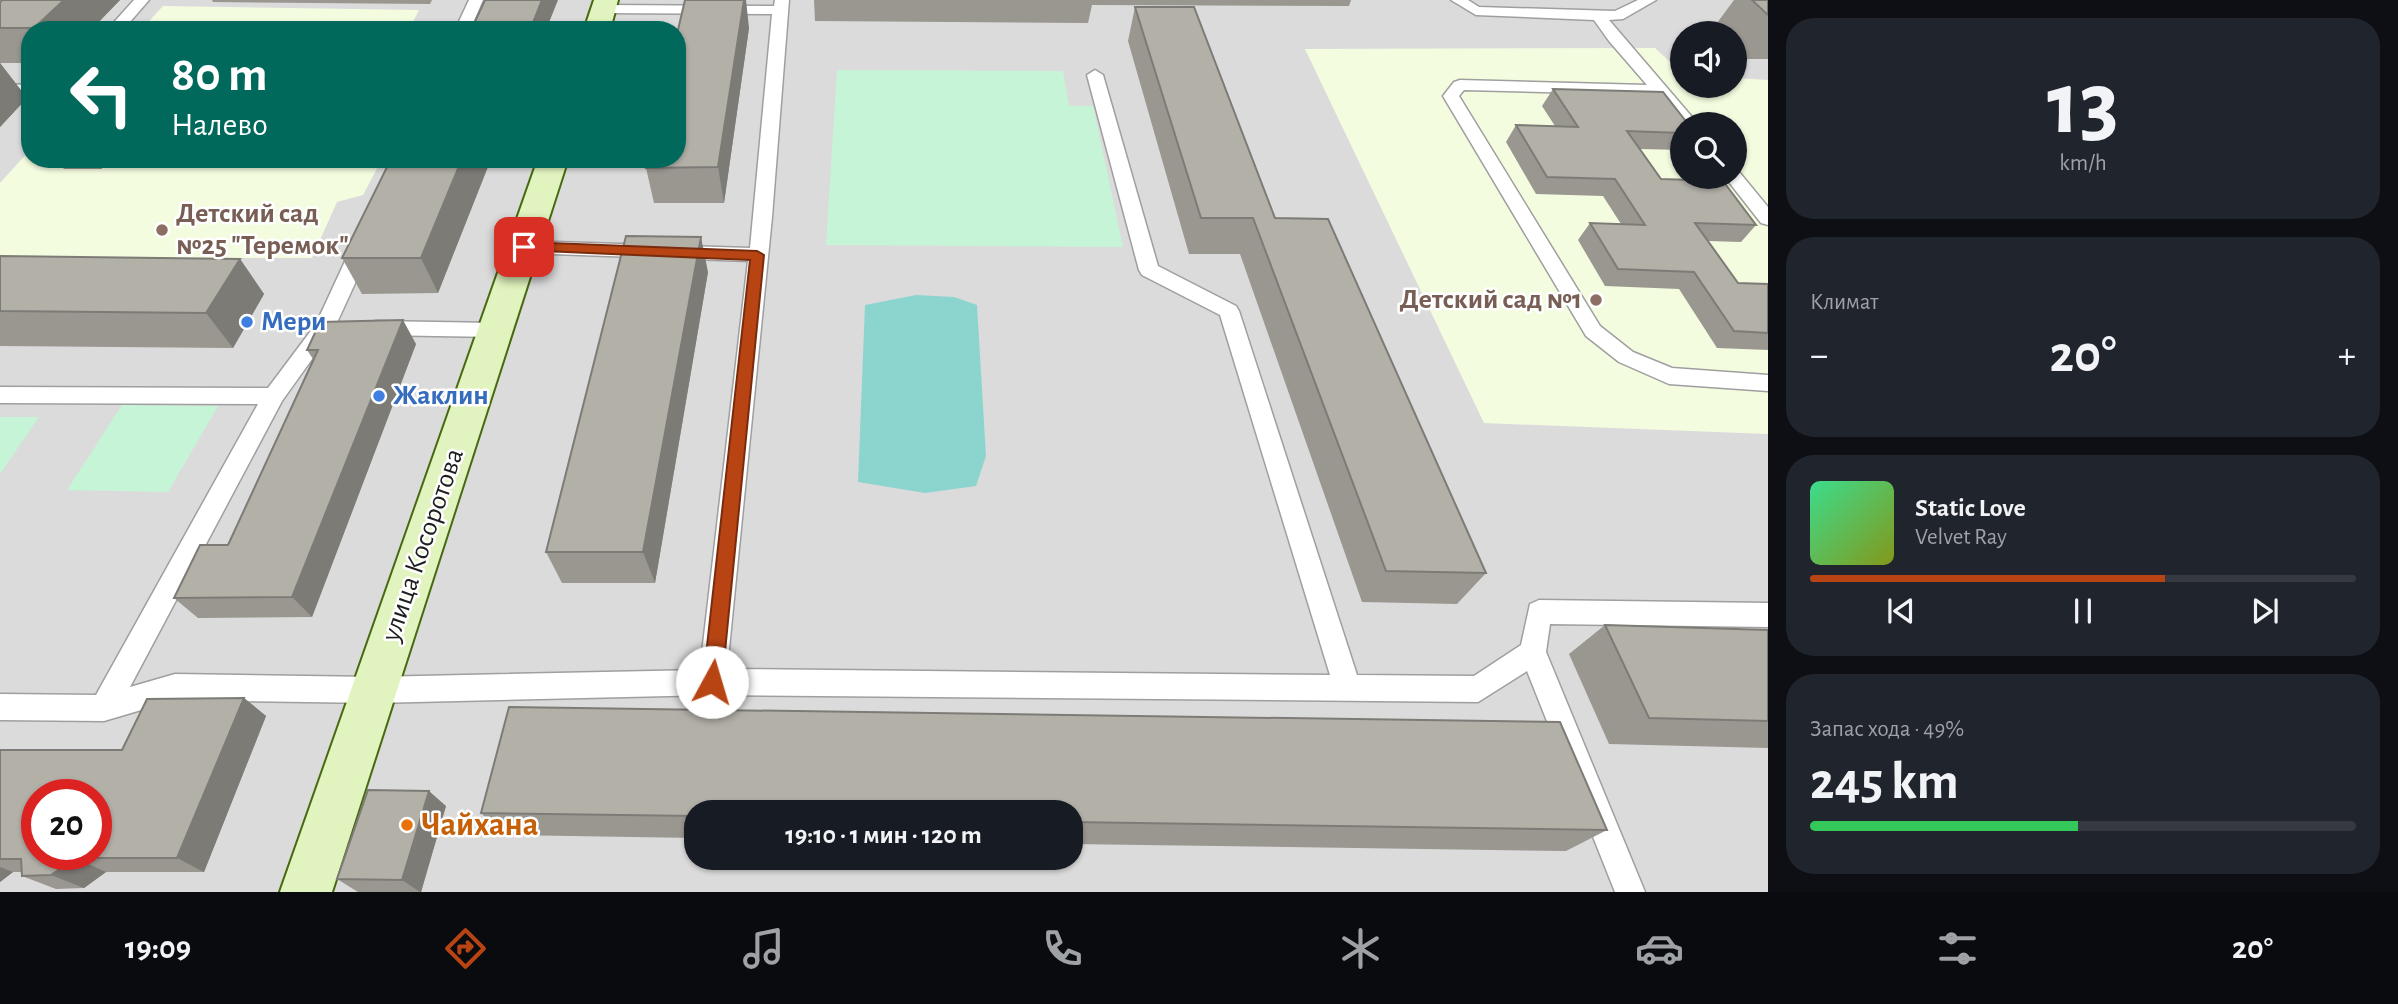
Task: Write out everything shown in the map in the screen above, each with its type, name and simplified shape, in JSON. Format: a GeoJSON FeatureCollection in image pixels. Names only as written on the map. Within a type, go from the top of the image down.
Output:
{"type":"FeatureCollection","features":[{"type":"Feature","properties":{"kind":"street","name":"улица Косоротова"},"geometry":{"type":"LineString","coordinates":[[306,892],[551,168]]}},
{"type":"Feature","properties":{"kind":"lane"},"geometry":{"type":"LineString","coordinates":[[122,21],[142,0]]}},
{"type":"Feature","properties":{"kind":"lane"},"geometry":{"type":"LineString","coordinates":[[466,21],[476,0]]}},
{"type":"Feature","properties":{"kind":"lane"},"geometry":{"type":"LineString","coordinates":[[1458,0],[1476,11],[1599,16],[1618,16],[1649,0]]}},
{"type":"Feature","properties":{"kind":"lane"},"geometry":{"type":"LineString","coordinates":[[602,13],[781,5],[763,217],[712,682]]}},
{"type":"Feature","properties":{"kind":"lane"},"geometry":{"type":"LineString","coordinates":[[1599,16],[1614,38],[1680,112]]}},
{"type":"Feature","properties":{"kind":"lane"},"geometry":{"type":"LineString","coordinates":[[1095,75],[1149,271],[1229,311],[1348,689]]}},
{"type":"Feature","properties":{"kind":"lane"},"geometry":{"type":"LineString","coordinates":[[1663,90],[1460,85],[1451,96],[1593,331],[1626,357],[1669,376],[1768,383]]}},
{"type":"Feature","properties":{"kind":"lane"},"geometry":{"type":"LineString","coordinates":[[0,89],[21,90]]}},
{"type":"Feature","properties":{"kind":"lane"},"geometry":{"type":"LineString","coordinates":[[1744,189],[1768,219]]}},
{"type":"Feature","properties":{"kind":"lane"},"geometry":{"type":"LineString","coordinates":[[104,708],[274,396],[325,327],[369,231]]}},
{"type":"Feature","properties":{"kind":"lane"},"geometry":{"type":"LineString","coordinates":[[524,247],[757,255]]}},
{"type":"Feature","properties":{"kind":"lane"},"geometry":{"type":"LineString","coordinates":[[325,327],[496,330]]}},
{"type":"Feature","properties":{"kind":"lane"},"geometry":{"type":"LineString","coordinates":[[0,395],[274,396]]}},
{"type":"Feature","properties":{"kind":"lane"},"geometry":{"type":"LineString","coordinates":[[1630,892],[1533,652],[1539,611],[1768,615]]}},
{"type":"Feature","properties":{"kind":"lane"},"geometry":{"type":"LineString","coordinates":[[0,707],[104,708],[175,687],[374,690],[712,682],[1478,689],[1533,652]]}},
{"type":"Feature","properties":{"kind":"shaded area"},"geometry":{"type":"Polygon","coordinates":[[[0,0],[1768,0],[1768,892],[0,892],[0,0]]]}},
{"type":"Feature","properties":{"kind":"shaded area"},"geometry":{"type":"Polygon","coordinates":[[[163,6],[419,10],[414,21],[149,21],[163,6]]]}},
{"type":"Feature","properties":{"kind":"shaded area","name":"Детский сад №1"},"geometry":{"type":"Polygon","coordinates":[[[1655,48],[1670,62],[1670,98],[1747,98],[1747,79],[1768,80],[1768,434],[1484,423],[1305,49],[1655,48]]]}},
{"type":"Feature","properties":{"kind":"shaded area"},"geometry":{"type":"Polygon","coordinates":[[[837,70],[1063,71],[1069,106],[1093,106],[1123,247],[826,245],[837,70]]]}},
{"type":"Feature","properties":{"kind":"shaded area","name":"Детский сад №25 \"Теремок\""},"geometry":{"type":"Polygon","coordinates":[[[21,160],[21,168],[377,168],[363,195],[337,202],[312,258],[0,258],[0,183],[21,160]]]}},
{"type":"Feature","properties":{"kind":"shaded area"},"geometry":{"type":"Polygon","coordinates":[[[916,295],[954,297],[977,305],[986,456],[976,486],[925,493],[858,482],[865,305],[916,295]]]}},
{"type":"Feature","properties":{"kind":"shaded area"},"geometry":{"type":"Polygon","coordinates":[[[122,405],[218,406],[168,492],[67,490],[122,405]]]}},
{"type":"Feature","properties":{"kind":"shaded area"},"geometry":{"type":"Polygon","coordinates":[[[0,417],[39,417],[0,474],[0,417]]]}},
{"type":"Feature","properties":{"kind":"building"},"geometry":{"type":"Polygon","coordinates":[[[64,0],[42,21],[21,21],[21,28],[0,28],[0,2],[64,0]]]}},
{"type":"Feature","properties":{"kind":"building"},"geometry":{"type":"Polygon","coordinates":[[[485,0],[542,0],[534,21],[475,21],[485,0]]]}},
{"type":"Feature","properties":{"kind":"building"},"geometry":{"type":"Polygon","coordinates":[[[685,0],[744,0],[718,167],[686,167],[686,21],[680,21],[685,0]]]}},
{"type":"Feature","properties":{"kind":"building"},"geometry":{"type":"Polygon","coordinates":[[[1752,0],[1768,0],[1768,15],[1752,0]]]}},
{"type":"Feature","properties":{"kind":"building"},"geometry":{"type":"Polygon","coordinates":[[[1135,7],[1194,7],[1275,218],[1328,219],[1486,573],[1386,571],[1253,218],[1201,218],[1135,7]]]}},
{"type":"Feature","properties":{"kind":"building"},"geometry":{"type":"Polygon","coordinates":[[[1553,89],[1663,92],[1679,112],[1670,112],[1670,133],[1627,131],[1661,179],[1670,179],[1670,189],[1729,189],[1756,225],[1695,223],[1738,283],[1768,284],[1768,333],[1734,331],[1694,272],[1618,269],[1590,223],[1645,225],[1615,179],[1547,177],[1516,125],[1578,127],[1553,89]]]}},
{"type":"Feature","properties":{"kind":"building"},"geometry":{"type":"Polygon","coordinates":[[[387,168],[458,168],[421,258],[342,258],[387,168]]]}},
{"type":"Feature","properties":{"kind":"building"},"geometry":{"type":"Polygon","coordinates":[[[626,236],[701,237],[643,552],[546,552],[626,236]]]}},
{"type":"Feature","properties":{"kind":"building"},"geometry":{"type":"Polygon","coordinates":[[[0,256],[240,259],[206,313],[0,311],[0,256]]]}},
{"type":"Feature","properties":{"kind":"building"},"geometry":{"type":"Polygon","coordinates":[[[403,320],[292,597],[174,598],[200,545],[228,545],[318,350],[307,350],[320,322],[403,320]]]}},
{"type":"Feature","properties":{"kind":"building"},"geometry":{"type":"Polygon","coordinates":[[[1605,625],[1768,630],[1768,721],[1649,718],[1605,625]]]}},
{"type":"Feature","properties":{"kind":"building"},"geometry":{"type":"Polygon","coordinates":[[[244,698],[177,858],[112,858],[112,779],[21,779],[21,859],[0,859],[0,750],[122,750],[147,699],[244,698]]]}},
{"type":"Feature","properties":{"kind":"building"},"geometry":{"type":"Polygon","coordinates":[[[509,707],[1560,722],[1607,830],[1083,822],[1083,800],[684,800],[684,816],[481,813],[509,707]]]}},
{"type":"Feature","properties":{"kind":"building"},"geometry":{"type":"Polygon","coordinates":[[[368,790],[429,791],[402,880],[337,879],[368,790]]]}},
{"type":"Feature","properties":{"kind":"building"},"geometry":{"type":"Polygon","coordinates":[[[22,870],[58,870],[51,875],[22,876],[22,870]]]}},
{"type":"Feature","properties":{"kind":"place","name":"Детский сад №25 \"Теремок\""},"geometry":{"type":"Point","coordinates":[162,230]}},
{"type":"Feature","properties":{"kind":"place","name":"Детский сад №1"},"geometry":{"type":"Point","coordinates":[1596,300]}},
{"type":"Feature","properties":{"kind":"place","name":"Мери"},"geometry":{"type":"Point","coordinates":[247,322]}},
{"type":"Feature","properties":{"kind":"place","name":"Жаклин"},"geometry":{"type":"Point","coordinates":[379,396]}},
{"type":"Feature","properties":{"kind":"place","name":"Чайхана"},"geometry":{"type":"Point","coordinates":[407,825]}},
{"type":"Feature","properties":{"kind":"route"},"geometry":{"type":"LineString","coordinates":[[524,247],[757,255],[712,682]]}}]}
